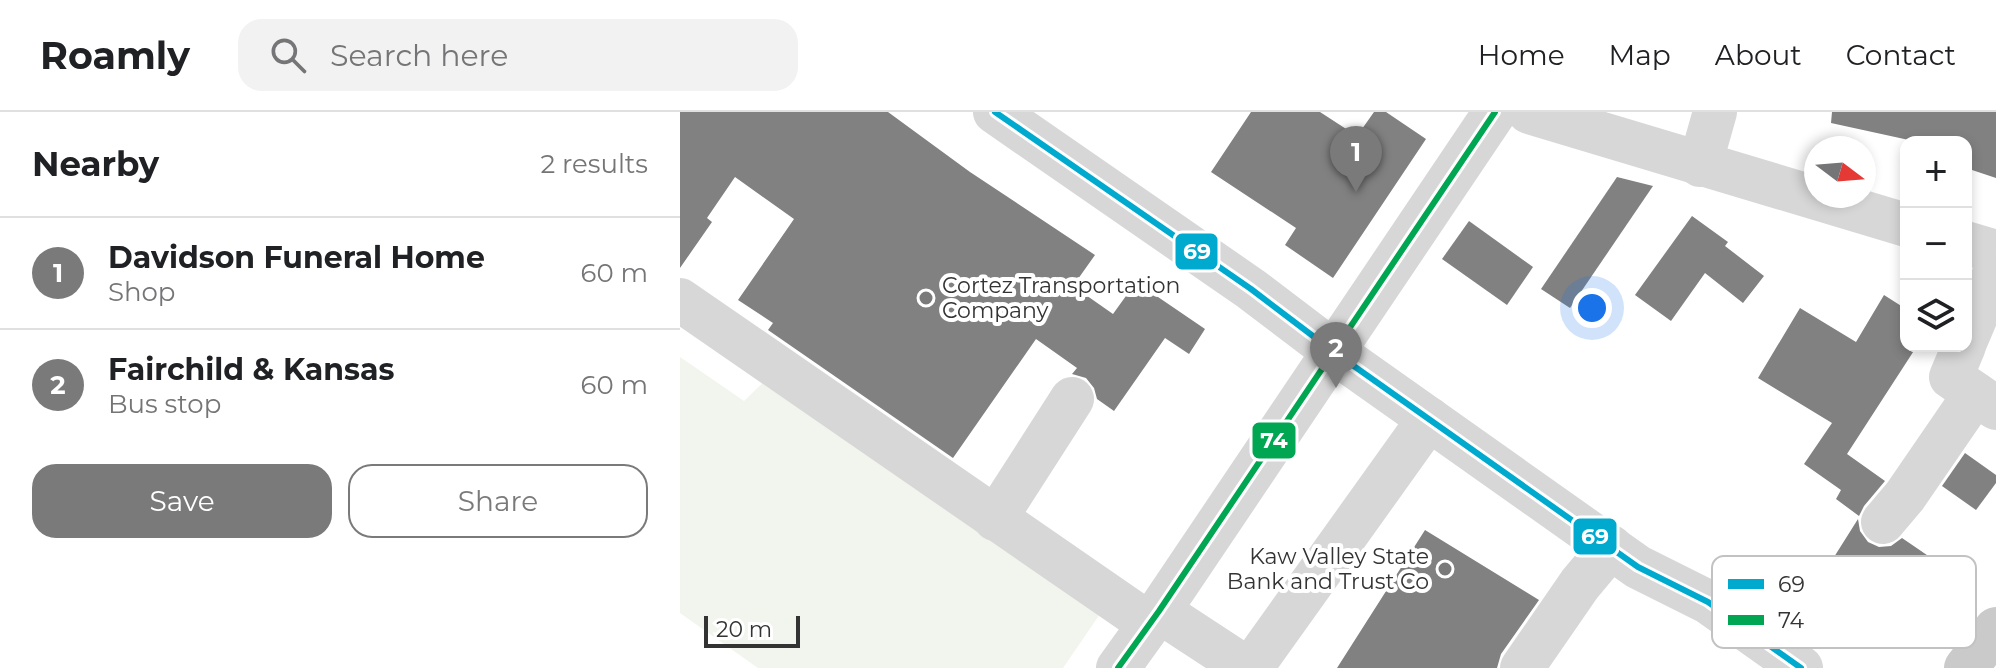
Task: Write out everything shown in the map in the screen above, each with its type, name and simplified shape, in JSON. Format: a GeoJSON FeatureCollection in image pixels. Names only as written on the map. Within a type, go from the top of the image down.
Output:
{"type":"FeatureCollection","features":[{"type":"Feature","properties":{"kind":"main road"},"geometry":{"type":"LineString","coordinates":[[1966,668],[1996,629]]}},
{"type":"Feature","properties":{"kind":"street"},"geometry":{"type":"LineString","coordinates":[[995,112],[1251,289],[1334,352],[1638,567],[1712,605]]}},
{"type":"Feature","properties":{"kind":"street"},"geometry":{"type":"LineString","coordinates":[[1118,668],[1495,112]]}},
{"type":"Feature","properties":{"kind":"street"},"geometry":{"type":"LineString","coordinates":[[1529,112],[1900,223]]}},
{"type":"Feature","properties":{"kind":"street"},"geometry":{"type":"LineString","coordinates":[[1700,165],[1715,112]]}},
{"type":"Feature","properties":{"kind":"street"},"geometry":{"type":"LineString","coordinates":[[1972,245],[1996,252]]}},
{"type":"Feature","properties":{"kind":"street"},"geometry":{"type":"LineString","coordinates":[[1972,326],[1996,270]]}},
{"type":"Feature","properties":{"kind":"street"},"geometry":{"type":"LineString","coordinates":[[680,300],[995,519],[1154,617],[1248,668],[1429,419]]}},
{"type":"Feature","properties":{"kind":"street"},"geometry":{"type":"LineString","coordinates":[[1883,522],[1986,401],[1951,377],[1961,352]]}},
{"type":"Feature","properties":{"kind":"street"},"geometry":{"type":"LineString","coordinates":[[995,519],[1072,399]]}},
{"type":"Feature","properties":{"kind":"street"},"geometry":{"type":"LineString","coordinates":[[1522,668],[1580,584],[1611,547]]}},
{"type":"Feature","properties":{"kind":"street"},"geometry":{"type":"LineString","coordinates":[[1773,648],[1801,668]]}},
{"type":"Feature","properties":{"kind":"shaded area"},"geometry":{"type":"Polygon","coordinates":[[[680,357],[744,401],[770,376],[1102,611],[1063,668],[758,668],[680,613],[680,357]]]}},
{"type":"Feature","properties":{"kind":"building"},"geometry":{"type":"Polygon","coordinates":[[[680,112],[888,112],[970,172],[1095,255],[1073,286],[1113,314],[1136,282],[1205,329],[1189,354],[1165,338],[1114,411],[1097,399],[1094,388],[1086,378],[1072,374],[1077,368],[1036,339],[953,458],[768,330],[773,323],[738,300],[794,219],[735,177],[707,218],[712,222],[680,268],[680,112]]]}},
{"type":"Feature","properties":{"kind":"building"},"geometry":{"type":"Polygon","coordinates":[[[1251,112],[1320,112],[1357,136],[1374,112],[1386,112],[1426,139],[1333,278],[1285,245],[1296,228],[1211,172],[1251,112]]]}},
{"type":"Feature","properties":{"kind":"building"},"geometry":{"type":"Polygon","coordinates":[[[1832,112],[1996,112],[1996,178],[1972,170],[1972,136],[1900,138],[1831,123],[1832,112]]]}},
{"type":"Feature","properties":{"kind":"building"},"geometry":{"type":"Polygon","coordinates":[[[1617,177],[1653,186],[1570,308],[1541,289],[1617,177]]]}},
{"type":"Feature","properties":{"kind":"building"},"geometry":{"type":"Polygon","coordinates":[[[1692,216],[1728,242],[1725,246],[1764,276],[1743,303],[1705,273],[1671,321],[1635,295],[1692,216]]]}},
{"type":"Feature","properties":{"kind":"building"},"geometry":{"type":"Polygon","coordinates":[[[1469,221],[1533,267],[1507,305],[1442,259],[1469,221]]]}},
{"type":"Feature","properties":{"kind":"building"},"geometry":{"type":"Polygon","coordinates":[[[1884,295],[1900,305],[1900,352],[1913,352],[1847,454],[1885,481],[1859,516],[1836,499],[1841,490],[1804,464],[1832,423],[1758,378],[1800,308],[1856,342],[1884,295]]]}},
{"type":"Feature","properties":{"kind":"building"},"geometry":{"type":"Polygon","coordinates":[[[1965,453],[1996,475],[1996,483],[1976,510],[1942,486],[1965,453]]]}},
{"type":"Feature","properties":{"kind":"building"},"geometry":{"type":"Polygon","coordinates":[[[1858,519],[1860,531],[1868,542],[1879,547],[1891,546],[1902,538],[1928,556],[1835,556],[1858,519]]]}},
{"type":"Feature","properties":{"kind":"building","name":"Kaw Valley State Bank and Trust Co"},"geometry":{"type":"Polygon","coordinates":[[[1425,530],[1539,600],[1501,654],[1497,668],[1337,668],[1425,530]]]}},
{"type":"Feature","properties":{"kind":"transit line","name":"69"},"geometry":{"type":"LineString","coordinates":[[995,112],[1251,289],[1334,352],[1638,567],[1712,605]]}},
{"type":"Feature","properties":{"kind":"transit line","name":"74"},"geometry":{"type":"LineString","coordinates":[[1118,668],[1495,112]]}},
{"type":"Feature","properties":{"kind":"transit line","name":"69"},"geometry":{"type":"LineString","coordinates":[[1773,648],[1801,668]]}},
{"type":"Feature","properties":{"kind":"place","name":"Davidson Funeral Home"},"geometry":{"type":"Point","coordinates":[1356,192]}},
{"type":"Feature","properties":{"kind":"place","name":"Cortez Transportation Company"},"geometry":{"type":"Point","coordinates":[926,298]}},
{"type":"Feature","properties":{"kind":"place","name":"Fairchild & Kansas"},"geometry":{"type":"Point","coordinates":[1336,388]}},
{"type":"Feature","properties":{"kind":"place","name":"Kaw Valley State Bank and Trust Co"},"geometry":{"type":"Point","coordinates":[1445,569]}}]}
